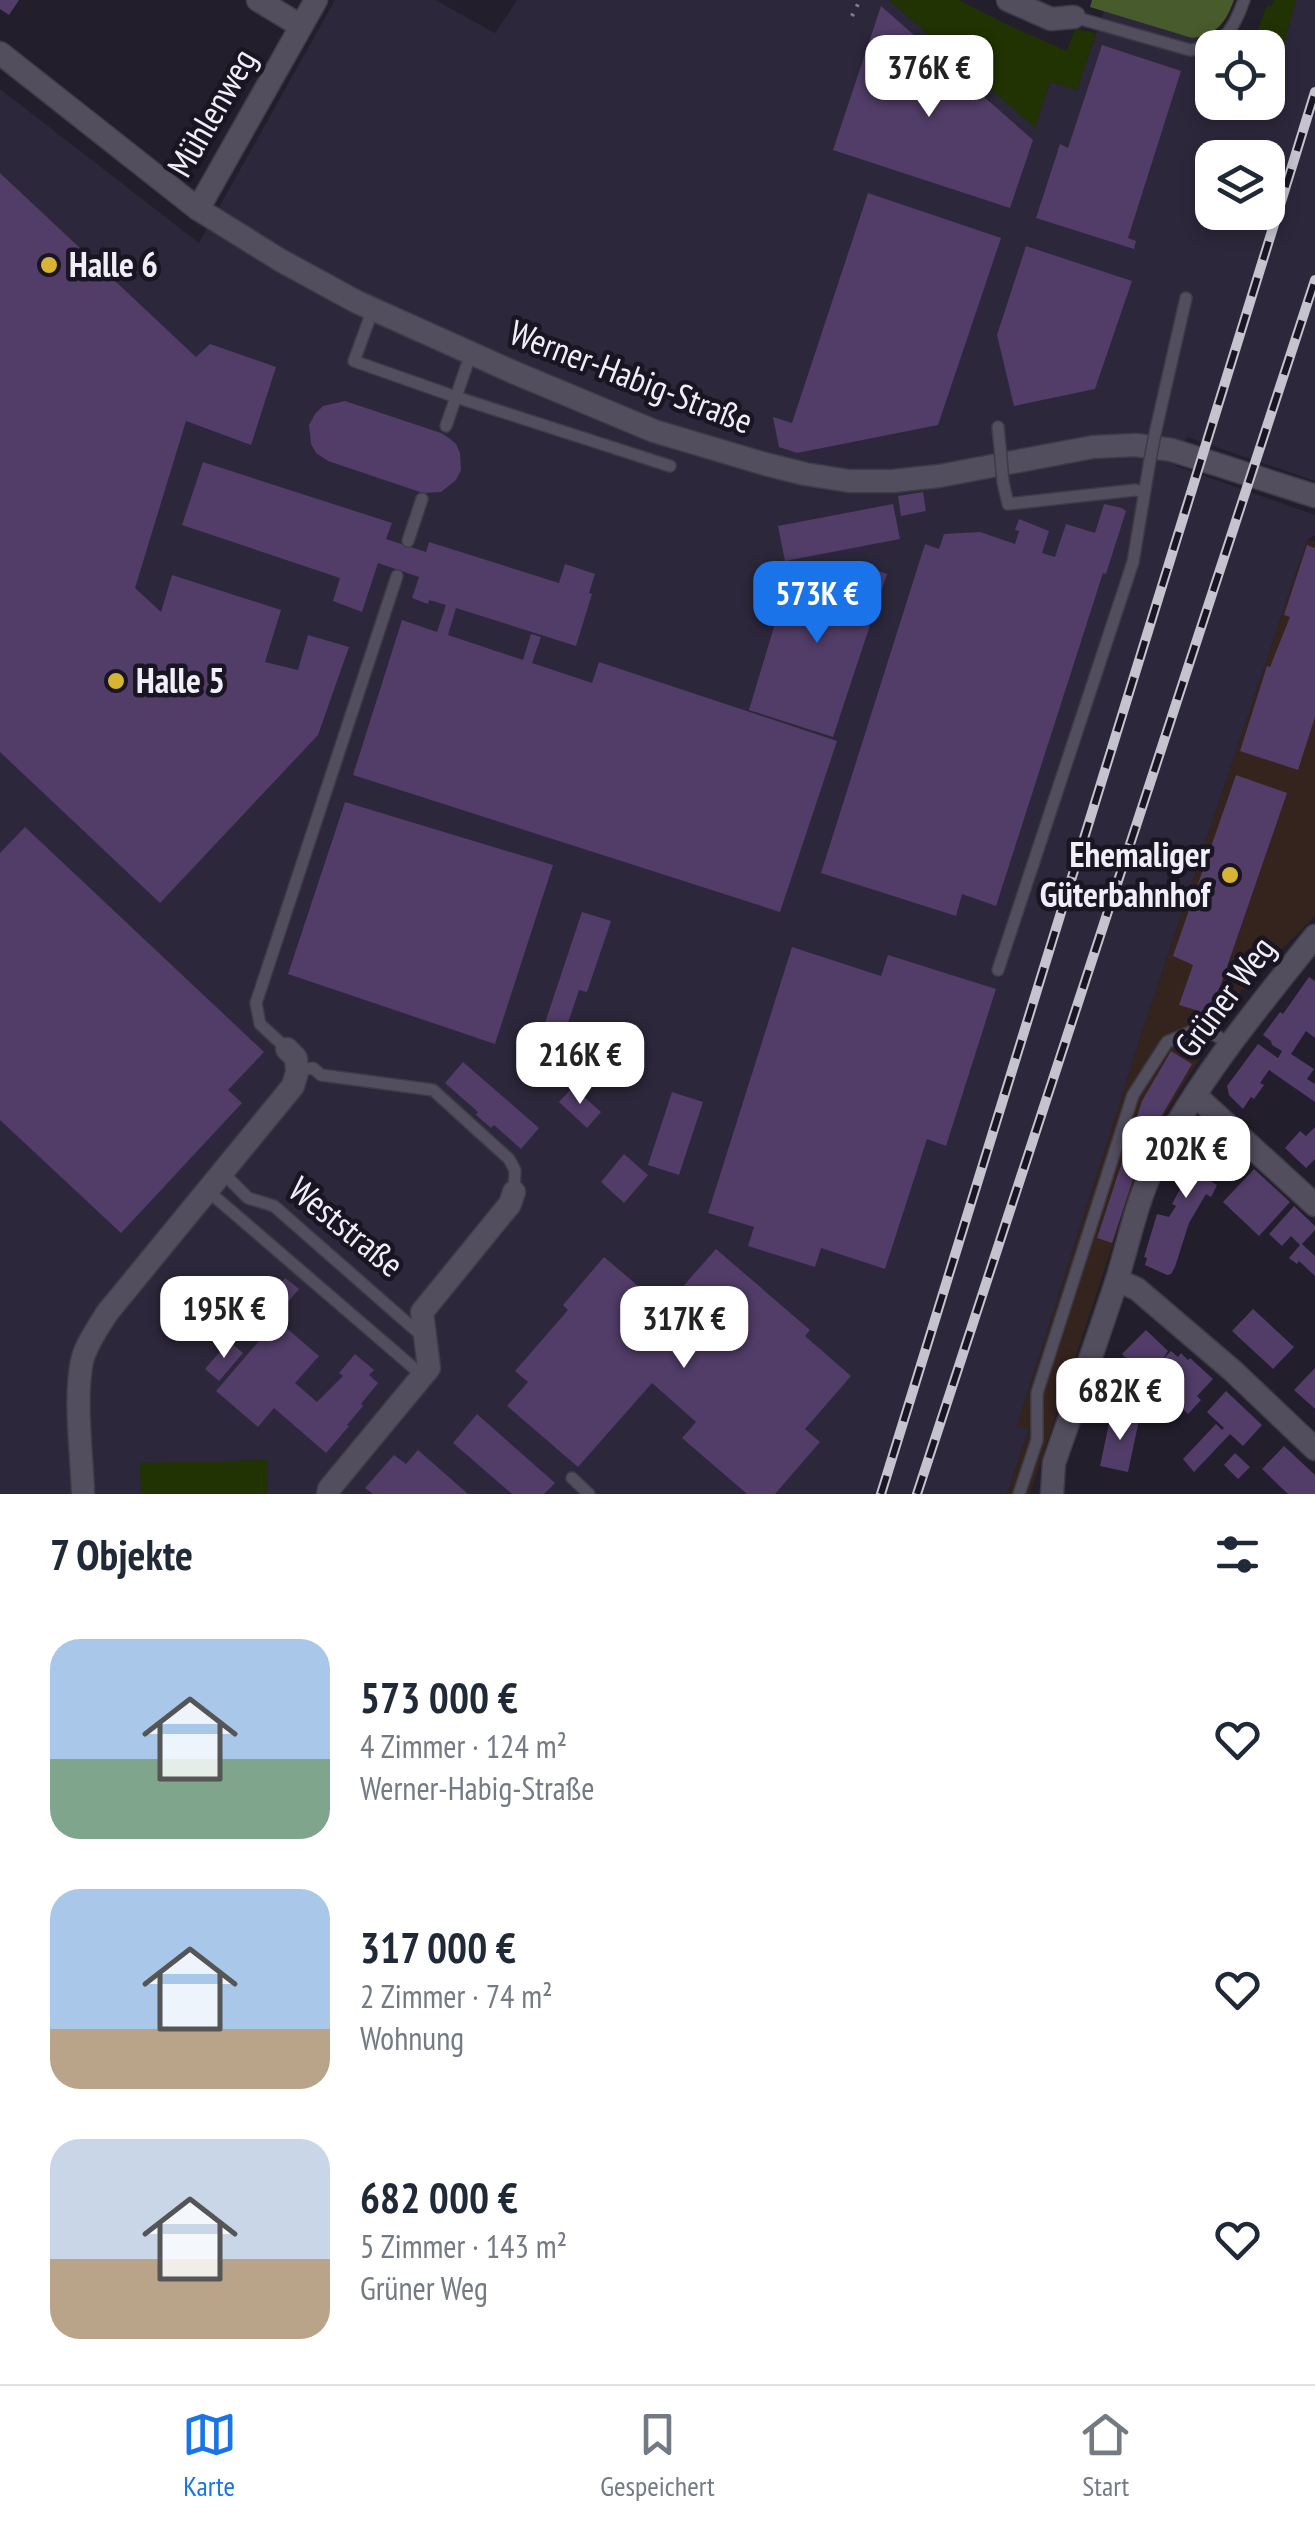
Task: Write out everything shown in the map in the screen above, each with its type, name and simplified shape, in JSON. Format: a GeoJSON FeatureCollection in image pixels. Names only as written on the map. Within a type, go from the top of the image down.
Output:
{"type":"FeatureCollection","features":[{"type":"Feature","properties":{"kind":"street"},"geometry":{"type":"LineString","coordinates":[[258,0],[301,26]]}},
{"type":"Feature","properties":{"kind":"street","name":"Mühlenweg"},"geometry":{"type":"LineString","coordinates":[[198,209],[316,0]]}},
{"type":"Feature","properties":{"kind":"street"},"geometry":{"type":"LineString","coordinates":[[1008,0],[1050,19],[1074,18]]}},
{"type":"Feature","properties":{"kind":"street","name":"Werner-Habig-Straße"},"geometry":{"type":"LineString","coordinates":[[0,52],[198,209],[280,260],[373,309],[654,431],[765,464],[849,481],[893,482],[1093,448],[1136,445],[1172,450],[1315,496]]}},
{"type":"Feature","properties":{"kind":"street","name":"Grüner Weg"},"geometry":{"type":"LineString","coordinates":[[1052,1494],[1054,1464],[1144,1187],[1230,1044],[1315,936]]}},
{"type":"Feature","properties":{"kind":"street"},"geometry":{"type":"LineString","coordinates":[[84,1494],[80,1390],[83,1359],[92,1336],[293,1086],[296,1058],[287,1049]]}},
{"type":"Feature","properties":{"kind":"street"},"geometry":{"type":"LineString","coordinates":[[1196,1096],[1315,1205]]}},
{"type":"Feature","properties":{"kind":"street","name":"Weststraße"},"geometry":{"type":"LineString","coordinates":[[422,1376],[429,1368],[422,1312],[510,1204],[514,1192]]}},
{"type":"Feature","properties":{"kind":"street"},"geometry":{"type":"LineString","coordinates":[[1116,1280],[1137,1289],[1232,1370],[1315,1450]]}},
{"type":"Feature","properties":{"kind":"street"},"geometry":{"type":"LineString","coordinates":[[328,1494],[422,1376]]}},
{"type":"Feature","properties":{"kind":"lane"},"geometry":{"type":"LineString","coordinates":[[1074,18],[1190,50],[1201,49],[1216,44],[1226,34],[1244,0]]}},
{"type":"Feature","properties":{"kind":"lane"},"geometry":{"type":"LineString","coordinates":[[998,970],[1133,562],[1156,429],[1186,298]]}},
{"type":"Feature","properties":{"kind":"lane"},"geometry":{"type":"LineString","coordinates":[[373,309],[354,361],[666,464],[672,436]]}},
{"type":"Feature","properties":{"kind":"lane"},"geometry":{"type":"LineString","coordinates":[[446,426],[472,353]]}},
{"type":"Feature","properties":{"kind":"lane"},"geometry":{"type":"LineString","coordinates":[[998,428],[1008,504],[1144,492]]}},
{"type":"Feature","properties":{"kind":"lane"},"geometry":{"type":"LineString","coordinates":[[408,541],[422,499]]}},
{"type":"Feature","properties":{"kind":"lane"},"geometry":{"type":"LineString","coordinates":[[287,1049],[260,1024],[256,1003],[397,576]]}},
{"type":"Feature","properties":{"kind":"lane"},"geometry":{"type":"LineString","coordinates":[[1018,1494],[1037,1440],[1038,1393],[1134,1095],[1166,1042],[1202,1027],[1230,1044]]}},
{"type":"Feature","properties":{"kind":"lane","name":"Weststraße"},"geometry":{"type":"LineString","coordinates":[[297,1072],[313,1068],[321,1074],[433,1090],[509,1159],[515,1170],[514,1192]]}},
{"type":"Feature","properties":{"kind":"lane"},"geometry":{"type":"LineString","coordinates":[[216,1182],[422,1376]]}},
{"type":"Feature","properties":{"kind":"lane","name":"Weststraße"},"geometry":{"type":"LineString","coordinates":[[216,1182],[274,1206],[424,1338]]}},
{"type":"Feature","properties":{"kind":"lane"},"geometry":{"type":"LineString","coordinates":[[572,1478],[589,1494]]}},
{"type":"Feature","properties":{"kind":"path"},"geometry":{"type":"LineString","coordinates":[[852,16],[860,0]]}},
{"type":"Feature","properties":{"kind":"shaded area"},"geometry":{"type":"Polygon","coordinates":[[[335,0],[435,0],[495,33],[517,0],[889,0],[1035,127],[1050,82],[1077,89],[1104,11],[1195,37],[1195,120],[1285,120],[1285,39],[1296,0],[1315,0],[1315,481],[1187,437],[1176,466],[1315,515],[1315,535],[1307,540],[1144,1026],[1017,1426],[1029,1429],[1007,1494],[0,1494],[0,89],[199,243],[335,0]]]}},
{"type":"Feature","properties":{"kind":"shaded area"},"geometry":{"type":"Polygon","coordinates":[[[1307,540],[1315,541],[1315,916],[1243,988],[1145,1147],[1030,1494],[1007,1494],[1029,1430],[1017,1426],[1144,1026],[1307,540]]]}},
{"type":"Feature","properties":{"kind":"green space"},"geometry":{"type":"Polygon","coordinates":[[[889,0],[959,0],[1067,51],[1075,29],[1096,33],[1077,90],[1050,82],[1035,128],[889,0]]]}},
{"type":"Feature","properties":{"kind":"green space"},"geometry":{"type":"Polygon","coordinates":[[[1092,0],[1234,0],[1219,26],[1214,30],[1195,30],[1192,38],[1090,7],[1092,0]]]}},
{"type":"Feature","properties":{"kind":"green space"},"geometry":{"type":"Polygon","coordinates":[[[1274,0],[1296,0],[1285,40],[1285,30],[1258,30],[1267,5],[1271,7],[1274,0]]]}},
{"type":"Feature","properties":{"kind":"green space"},"geometry":{"type":"Polygon","coordinates":[[[267,1460],[268,1494],[141,1494],[140,1463],[267,1460]]]}},
{"type":"Feature","properties":{"kind":"building"},"geometry":{"type":"Polygon","coordinates":[[[0,0],[19,0],[9,15],[0,9],[0,0]]]}},
{"type":"Feature","properties":{"kind":"building"},"geometry":{"type":"Polygon","coordinates":[[[881,6],[1033,140],[1010,208],[833,150],[881,6]]]}},
{"type":"Feature","properties":{"kind":"building"},"geometry":{"type":"Polygon","coordinates":[[[1102,45],[1181,71],[1128,238],[1136,241],[1134,249],[1036,218],[1060,144],[1068,148],[1102,45]]]}},
{"type":"Feature","properties":{"kind":"building"},"geometry":{"type":"Polygon","coordinates":[[[0,173],[196,357],[210,344],[276,367],[251,445],[186,421],[135,588],[161,612],[172,575],[281,610],[265,662],[298,670],[308,635],[349,647],[318,735],[160,903],[0,752],[0,173]]]}},
{"type":"Feature","properties":{"kind":"building"},"geometry":{"type":"Polygon","coordinates":[[[868,193],[1001,238],[938,425],[797,453],[779,447],[773,417],[792,423],[868,193]]]}},
{"type":"Feature","properties":{"kind":"building"},"geometry":{"type":"Polygon","coordinates":[[[1026,246],[1132,281],[1095,389],[1014,406],[997,335],[1026,246]]]}},
{"type":"Feature","properties":{"kind":"building"},"geometry":{"type":"Polygon","coordinates":[[[345,401],[449,438],[460,453],[461,470],[456,480],[441,492],[423,493],[328,461],[316,453],[309,425],[315,414],[323,406],[345,401]]]}},
{"type":"Feature","properties":{"kind":"building"},"geometry":{"type":"Polygon","coordinates":[[[203,462],[392,523],[386,539],[426,552],[429,542],[559,583],[565,564],[595,574],[576,646],[456,608],[448,635],[523,660],[531,634],[541,637],[532,663],[592,683],[599,662],[837,741],[780,912],[353,775],[402,620],[437,632],[446,605],[412,598],[419,577],[378,563],[362,612],[333,601],[340,578],[182,525],[203,462]]]}},
{"type":"Feature","properties":{"kind":"building"},"geometry":{"type":"Polygon","coordinates":[[[923,492],[926,511],[901,516],[898,496],[923,492]]]}},
{"type":"Feature","properties":{"kind":"building"},"geometry":{"type":"Polygon","coordinates":[[[893,504],[900,539],[785,561],[778,526],[893,504]]]}},
{"type":"Feature","properties":{"kind":"building"},"geometry":{"type":"Polygon","coordinates":[[[1104,504],[1126,511],[996,906],[962,894],[956,916],[821,873],[925,544],[939,549],[944,534],[980,532],[1015,544],[1019,519],[1049,531],[1042,553],[1055,557],[1066,524],[1095,533],[1104,504]]]}},
{"type":"Feature","properties":{"kind":"building"},"geometry":{"type":"Polygon","coordinates":[[[1307,545],[1315,548],[1315,717],[1298,770],[1240,751],[1267,666],[1270,667],[1290,617],[1284,615],[1307,545]]]}},
{"type":"Feature","properties":{"kind":"building"},"geometry":{"type":"Polygon","coordinates":[[[849,561],[887,574],[833,737],[749,710],[788,580],[810,570],[834,568],[849,561]]]}},
{"type":"Feature","properties":{"kind":"building","name":"Ehemaliger Güterbahnhof"},"geometry":{"type":"Polygon","coordinates":[[[1236,775],[1287,793],[1209,1019],[1198,1015],[1199,1011],[1179,1005],[1193,965],[1173,956],[1236,775]]]}},
{"type":"Feature","properties":{"kind":"building"},"geometry":{"type":"Polygon","coordinates":[[[345,802],[553,865],[495,1044],[288,974],[345,802]]]}},
{"type":"Feature","properties":{"kind":"building"},"geometry":{"type":"Polygon","coordinates":[[[25,827],[264,1052],[228,1090],[242,1103],[121,1233],[0,1120],[0,853],[25,827]]]}},
{"type":"Feature","properties":{"kind":"building"},"geometry":{"type":"Polygon","coordinates":[[[582,912],[611,921],[587,992],[579,990],[555,1062],[534,1056],[582,912]]]}},
{"type":"Feature","properties":{"kind":"building"},"geometry":{"type":"Polygon","coordinates":[[[792,947],[881,976],[888,955],[996,989],[946,1146],[927,1139],[885,1269],[821,1248],[815,1267],[748,1246],[754,1227],[708,1213],[792,947]]]}},
{"type":"Feature","properties":{"kind":"building"},"geometry":{"type":"Polygon","coordinates":[[[1309,977],[1315,981],[1315,1038],[1306,1031],[1291,1054],[1314,1069],[1307,1079],[1315,1084],[1315,1102],[1269,1070],[1260,1083],[1264,1085],[1243,1109],[1229,1095],[1227,1086],[1258,1044],[1278,1058],[1282,1051],[1263,1035],[1309,977]]]}},
{"type":"Feature","properties":{"kind":"building"},"geometry":{"type":"Polygon","coordinates":[[[1171,1051],[1192,1064],[1144,1146],[1112,1243],[1097,1238],[1142,1101],[1171,1051]]]}},
{"type":"Feature","properties":{"kind":"building"},"geometry":{"type":"Polygon","coordinates":[[[463,1062],[539,1128],[521,1149],[476,1115],[478,1112],[445,1083],[463,1062]]]}},
{"type":"Feature","properties":{"kind":"building"},"geometry":{"type":"Polygon","coordinates":[[[573,1087],[601,1112],[587,1128],[559,1102],[573,1087]]]}},
{"type":"Feature","properties":{"kind":"building"},"geometry":{"type":"Polygon","coordinates":[[[672,1092],[703,1102],[679,1175],[648,1165],[672,1092]]]}},
{"type":"Feature","properties":{"kind":"building"},"geometry":{"type":"Polygon","coordinates":[[[1209,1126],[1231,1147],[1210,1170],[1207,1179],[1217,1185],[1211,1197],[1206,1194],[1189,1223],[1175,1267],[1167,1275],[1145,1265],[1144,1257],[1157,1214],[1169,1217],[1176,1206],[1172,1204],[1197,1163],[1182,1152],[1200,1127],[1209,1126]]]}},
{"type":"Feature","properties":{"kind":"building"},"geometry":{"type":"Polygon","coordinates":[[[1315,1127],[1315,1159],[1306,1168],[1285,1148],[1300,1131],[1306,1136],[1315,1127]]]}},
{"type":"Feature","properties":{"kind":"building"},"geometry":{"type":"Polygon","coordinates":[[[624,1154],[648,1175],[624,1203],[601,1182],[624,1154]]]}},
{"type":"Feature","properties":{"kind":"building"},"geometry":{"type":"Polygon","coordinates":[[[1254,1169],[1290,1202],[1259,1236],[1223,1202],[1254,1169]]]}},
{"type":"Feature","properties":{"kind":"building"},"geometry":{"type":"Polygon","coordinates":[[[1294,1206],[1315,1226],[1302,1244],[1315,1256],[1315,1276],[1299,1261],[1297,1264],[1289,1258],[1300,1245],[1291,1236],[1282,1246],[1269,1234],[1294,1206]]]}},
{"type":"Feature","properties":{"kind":"building"},"geometry":{"type":"Polygon","coordinates":[[[716,1249],[810,1330],[805,1336],[851,1376],[805,1429],[820,1442],[775,1494],[747,1494],[682,1438],[696,1422],[652,1383],[578,1467],[507,1406],[528,1382],[515,1371],[568,1310],[563,1305],[604,1257],[664,1308],[716,1249]]]}},
{"type":"Feature","properties":{"kind":"building"},"geometry":{"type":"Polygon","coordinates":[[[285,1278],[299,1289],[275,1317],[261,1305],[285,1278]]]}},
{"type":"Feature","properties":{"kind":"building"},"geometry":{"type":"Polygon","coordinates":[[[1253,1309],[1294,1347],[1273,1369],[1232,1331],[1253,1309]]]}},
{"type":"Feature","properties":{"kind":"building"},"geometry":{"type":"Polygon","coordinates":[[[277,1320],[319,1356],[295,1383],[317,1402],[343,1376],[339,1373],[355,1354],[374,1370],[369,1375],[378,1383],[326,1453],[274,1408],[258,1427],[216,1391],[277,1320]]]}},
{"type":"Feature","properties":{"kind":"building"},"geometry":{"type":"Polygon","coordinates":[[[1146,1330],[1168,1351],[1162,1360],[1171,1351],[1178,1357],[1181,1353],[1213,1379],[1197,1396],[1201,1400],[1188,1414],[1171,1397],[1184,1385],[1169,1366],[1165,1371],[1157,1363],[1145,1376],[1150,1380],[1134,1398],[1117,1378],[1131,1363],[1122,1354],[1146,1330]]]}},
{"type":"Feature","properties":{"kind":"building"},"geometry":{"type":"Polygon","coordinates":[[[229,1341],[243,1353],[219,1381],[205,1369],[229,1341]]]}},
{"type":"Feature","properties":{"kind":"building"},"geometry":{"type":"Polygon","coordinates":[[[1315,1368],[1315,1409],[1294,1390],[1315,1368]]]}},
{"type":"Feature","properties":{"kind":"building"},"geometry":{"type":"Polygon","coordinates":[[[1226,1391],[1262,1425],[1243,1446],[1230,1434],[1194,1472],[1183,1459],[1216,1424],[1224,1428],[1207,1412],[1226,1391]]]}},
{"type":"Feature","properties":{"kind":"building"},"geometry":{"type":"Polygon","coordinates":[[[477,1414],[555,1483],[544,1494],[512,1494],[453,1443],[477,1414]]]}},
{"type":"Feature","properties":{"kind":"building"},"geometry":{"type":"Polygon","coordinates":[[[1111,1414],[1139,1420],[1128,1472],[1100,1466],[1111,1414]]]}},
{"type":"Feature","properties":{"kind":"building"},"geometry":{"type":"Polygon","coordinates":[[[1284,1446],[1315,1475],[1315,1494],[1288,1494],[1262,1469],[1284,1446]]]}},
{"type":"Feature","properties":{"kind":"building"},"geometry":{"type":"Polygon","coordinates":[[[418,1450],[468,1494],[373,1494],[365,1488],[394,1455],[406,1464],[418,1450]]]}},
{"type":"Feature","properties":{"kind":"building"},"geometry":{"type":"Polygon","coordinates":[[[1235,1453],[1250,1467],[1238,1479],[1224,1465],[1235,1453]]]}},
{"type":"Feature","properties":{"kind":"railway"},"geometry":{"type":"LineString","coordinates":[[881,1494],[1315,92]]}},
{"type":"Feature","properties":{"kind":"railway"},"geometry":{"type":"LineString","coordinates":[[917,1494],[1315,280]]}},
{"type":"Feature","properties":{"kind":"place","name":"Halle 6"},"geometry":{"type":"Point","coordinates":[49,265]}},
{"type":"Feature","properties":{"kind":"place","name":"Halle 5"},"geometry":{"type":"Point","coordinates":[116,681]}},
{"type":"Feature","properties":{"kind":"place","name":"Ehemaliger Güterbahnhof"},"geometry":{"type":"Point","coordinates":[1230,875]}}]}
